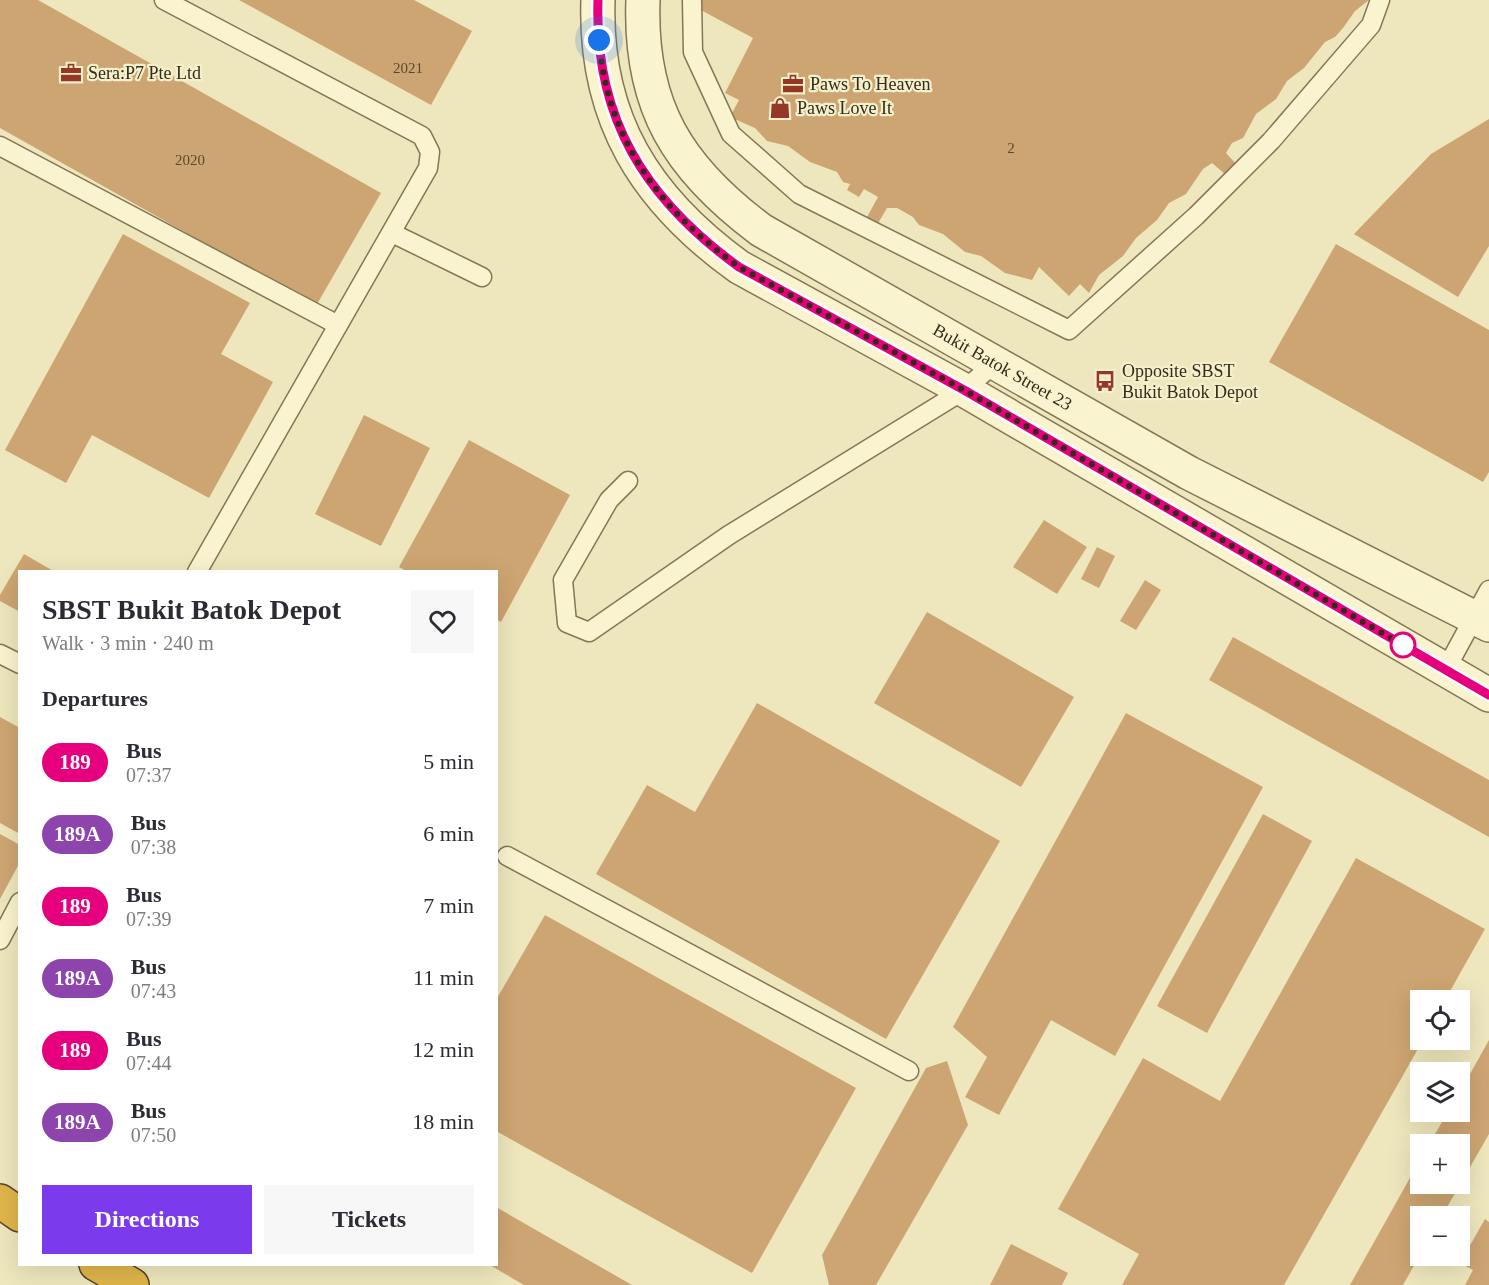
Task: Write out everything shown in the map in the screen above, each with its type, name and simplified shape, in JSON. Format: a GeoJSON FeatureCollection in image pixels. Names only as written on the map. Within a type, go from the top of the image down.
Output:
{"type":"FeatureCollection","features":[{"type":"Feature","properties":{"kind":"highway"},"geometry":{"type":"LineString","coordinates":[[0,1201],[18,1214]]}},
{"type":"Feature","properties":{"kind":"highway"},"geometry":{"type":"LineString","coordinates":[[0,1210],[18,1220]]}},
{"type":"Feature","properties":{"kind":"highway"},"geometry":{"type":"LineString","coordinates":[[99,1266],[132,1285]]}},
{"type":"Feature","properties":{"kind":"street"},"geometry":{"type":"LineString","coordinates":[[598,0],[598,35],[605,87],[641,170],[668,206],[694,233],[739,267],[964,390],[1489,695]]}},
{"type":"Feature","properties":{"kind":"street","name":"Bukit Batok Street 23"},"geometry":{"type":"LineString","coordinates":[[643,0],[646,57],[657,106],[670,135],[707,186],[761,230],[1189,473],[1324,543],[1484,610]]}},
{"type":"Feature","properties":{"kind":"lane"},"geometry":{"type":"LineString","coordinates":[[164,0],[422,136],[430,152],[428,168],[392,233],[198,570]]}},
{"type":"Feature","properties":{"kind":"lane"},"geometry":{"type":"LineString","coordinates":[[692,0],[693,51],[731,134],[800,194],[1069,330],[1196,216],[1271,141],[1371,26],[1380,0]]}},
{"type":"Feature","properties":{"kind":"lane"},"geometry":{"type":"LineString","coordinates":[[0,146],[339,325]]}},
{"type":"Feature","properties":{"kind":"lane"},"geometry":{"type":"LineString","coordinates":[[392,233],[482,277]]}},
{"type":"Feature","properties":{"kind":"lane"},"geometry":{"type":"LineString","coordinates":[[628,481],[609,500],[563,580],[567,623],[589,632],[729,535],[964,390],[995,363]]}},
{"type":"Feature","properties":{"kind":"lane"},"geometry":{"type":"LineString","coordinates":[[1446,669],[1484,610]]}},
{"type":"Feature","properties":{"kind":"lane"},"geometry":{"type":"LineString","coordinates":[[0,654],[18,663]]}},
{"type":"Feature","properties":{"kind":"lane"},"geometry":{"type":"LineString","coordinates":[[507,856],[909,1071]]}},
{"type":"Feature","properties":{"kind":"lane"},"geometry":{"type":"LineString","coordinates":[[0,940],[18,906]]}},
{"type":"Feature","properties":{"kind":"building"},"geometry":{"type":"Polygon","coordinates":[[[0,0],[38,0],[381,193],[316,306],[0,128],[0,0]]]}},
{"type":"Feature","properties":{"kind":"building"},"geometry":{"type":"Polygon","coordinates":[[[239,0],[414,0],[472,31],[431,105],[239,0]]]}},
{"type":"Feature","properties":{"kind":"building"},"geometry":{"type":"Polygon","coordinates":[[[702,0],[1369,0],[1355,11],[1335,37],[1325,42],[1304,68],[1287,81],[1276,99],[1256,114],[1243,138],[1232,143],[1226,153],[1237,165],[1226,175],[1212,163],[1203,169],[1186,194],[1169,203],[1157,220],[1136,238],[1123,256],[1099,275],[1089,293],[1080,284],[1069,296],[1039,267],[1032,280],[1005,273],[981,256],[965,252],[943,234],[919,225],[913,217],[897,208],[887,208],[877,225],[866,219],[878,197],[864,189],[859,197],[847,190],[850,184],[843,182],[837,172],[810,162],[788,146],[767,141],[755,128],[730,117],[739,100],[725,93],[753,38],[697,8],[702,0]]]}},
{"type":"Feature","properties":{"kind":"building"},"geometry":{"type":"Polygon","coordinates":[[[1489,119],[1489,246],[1458,297],[1354,234],[1431,154],[1489,119]]]}},
{"type":"Feature","properties":{"kind":"building"},"geometry":{"type":"Polygon","coordinates":[[[123,234],[250,303],[221,354],[273,382],[209,498],[92,435],[66,483],[5,450],[123,234]]]}},
{"type":"Feature","properties":{"kind":"building"},"geometry":{"type":"Polygon","coordinates":[[[1336,244],[1489,330],[1489,472],[1483,482],[1269,362],[1336,244]]]}},
{"type":"Feature","properties":{"kind":"building"},"geometry":{"type":"Polygon","coordinates":[[[364,415],[430,448],[381,546],[315,514],[364,415]]]}},
{"type":"Feature","properties":{"kind":"building"},"geometry":{"type":"Polygon","coordinates":[[[469,440],[570,495],[501,622],[498,620],[498,570],[404,570],[399,567],[469,440]]]}},
{"type":"Feature","properties":{"kind":"building"},"geometry":{"type":"Polygon","coordinates":[[[1044,520],[1087,547],[1057,594],[1013,567],[1044,520]]]}},
{"type":"Feature","properties":{"kind":"building"},"geometry":{"type":"Polygon","coordinates":[[[1097,547],[1115,556],[1099,588],[1081,579],[1097,547]]]}},
{"type":"Feature","properties":{"kind":"building"},"geometry":{"type":"Polygon","coordinates":[[[24,554],[52,570],[18,570],[18,611],[0,601],[0,595],[24,554]]]}},
{"type":"Feature","properties":{"kind":"building"},"geometry":{"type":"Polygon","coordinates":[[[1145,580],[1161,590],[1136,630],[1120,621],[1145,580]]]}},
{"type":"Feature","properties":{"kind":"building"},"geometry":{"type":"Polygon","coordinates":[[[927,612],[1074,697],[1021,787],[874,703],[927,612]]]}},
{"type":"Feature","properties":{"kind":"building"},"geometry":{"type":"Polygon","coordinates":[[[1233,637],[1489,780],[1489,837],[1209,680],[1233,637]]]}},
{"type":"Feature","properties":{"kind":"building"},"geometry":{"type":"Polygon","coordinates":[[[757,703],[1000,841],[886,1039],[596,874],[647,785],[695,812],[757,703]]]}},
{"type":"Feature","properties":{"kind":"building"},"geometry":{"type":"Polygon","coordinates":[[[1126,713],[1263,787],[1115,1056],[1051,1020],[999,1115],[965,1097],[987,1057],[953,1027],[1126,713]]]}},
{"type":"Feature","properties":{"kind":"building"},"geometry":{"type":"Polygon","coordinates":[[[0,717],[18,727],[18,833],[0,823],[0,717]]]}},
{"type":"Feature","properties":{"kind":"building"},"geometry":{"type":"Polygon","coordinates":[[[1263,814],[1312,841],[1207,1033],[1157,1006],[1263,814]]]}},
{"type":"Feature","properties":{"kind":"building"},"geometry":{"type":"Polygon","coordinates":[[[0,834],[18,844],[18,866],[0,899],[0,834]]]}},
{"type":"Feature","properties":{"kind":"building"},"geometry":{"type":"Polygon","coordinates":[[[1356,858],[1485,929],[1451,990],[1410,990],[1410,1050],[1417,1050],[1284,1285],[1122,1285],[1139,1254],[1058,1209],[1143,1058],[1220,1101],[1356,858]]]}},
{"type":"Feature","properties":{"kind":"building"},"geometry":{"type":"Polygon","coordinates":[[[545,915],[856,1088],[752,1273],[498,1132],[498,997],[545,915]]]}},
{"type":"Feature","properties":{"kind":"building"},"geometry":{"type":"Polygon","coordinates":[[[1489,1040],[1489,1134],[1470,1167],[1470,1134],[1435,1134],[1442,1122],[1470,1122],[1470,1074],[1489,1040]]]}},
{"type":"Feature","properties":{"kind":"building"},"geometry":{"type":"Polygon","coordinates":[[[947,1061],[968,1125],[876,1285],[829,1285],[822,1255],[926,1068],[947,1061]]]}},
{"type":"Feature","properties":{"kind":"building"},"geometry":{"type":"Polygon","coordinates":[[[1410,1178],[1410,1194],[1455,1194],[1448,1206],[1410,1206],[1410,1266],[1414,1266],[1403,1285],[1350,1285],[1410,1178]]]}},
{"type":"Feature","properties":{"kind":"building"},"geometry":{"type":"Polygon","coordinates":[[[498,1208],[632,1285],[524,1285],[491,1266],[498,1266],[498,1208]]]}},
{"type":"Feature","properties":{"kind":"building"},"geometry":{"type":"Polygon","coordinates":[[[1485,1219],[1489,1222],[1489,1285],[1465,1285],[1473,1270],[1466,1266],[1470,1266],[1470,1245],[1485,1219]]]}},
{"type":"Feature","properties":{"kind":"building"},"geometry":{"type":"Polygon","coordinates":[[[1011,1244],[1068,1273],[1062,1285],[990,1285],[1011,1244]]]}},
{"type":"Feature","properties":{"kind":"bus line","name":"189"},"geometry":{"type":"LineString","coordinates":[[598,0],[597,24],[600,57],[605,87],[615,115],[641,170],[668,206],[708,244],[739,267],[964,390],[1489,695]]}},
{"type":"Feature","properties":{"kind":"place","name":"Sera:P7 Pte Ltd"},"geometry":{"type":"Point","coordinates":[71,73]}},
{"type":"Feature","properties":{"kind":"place","name":"Paws To Heaven"},"geometry":{"type":"Point","coordinates":[793,84]}},
{"type":"Feature","properties":{"kind":"place","name":"Paws Love It"},"geometry":{"type":"Point","coordinates":[780,108]}},
{"type":"Feature","properties":{"kind":"place","name":"Opposite SBST Bukit Batok Depot"},"geometry":{"type":"Point","coordinates":[1105,381]}},
{"type":"Feature","properties":{"kind":"route"},"geometry":{"type":"LineString","coordinates":[[599,40],[605,87],[615,115],[641,170],[668,206],[694,233],[722,255],[739,267],[964,390],[1408,648],[1403,645]]}}]}
